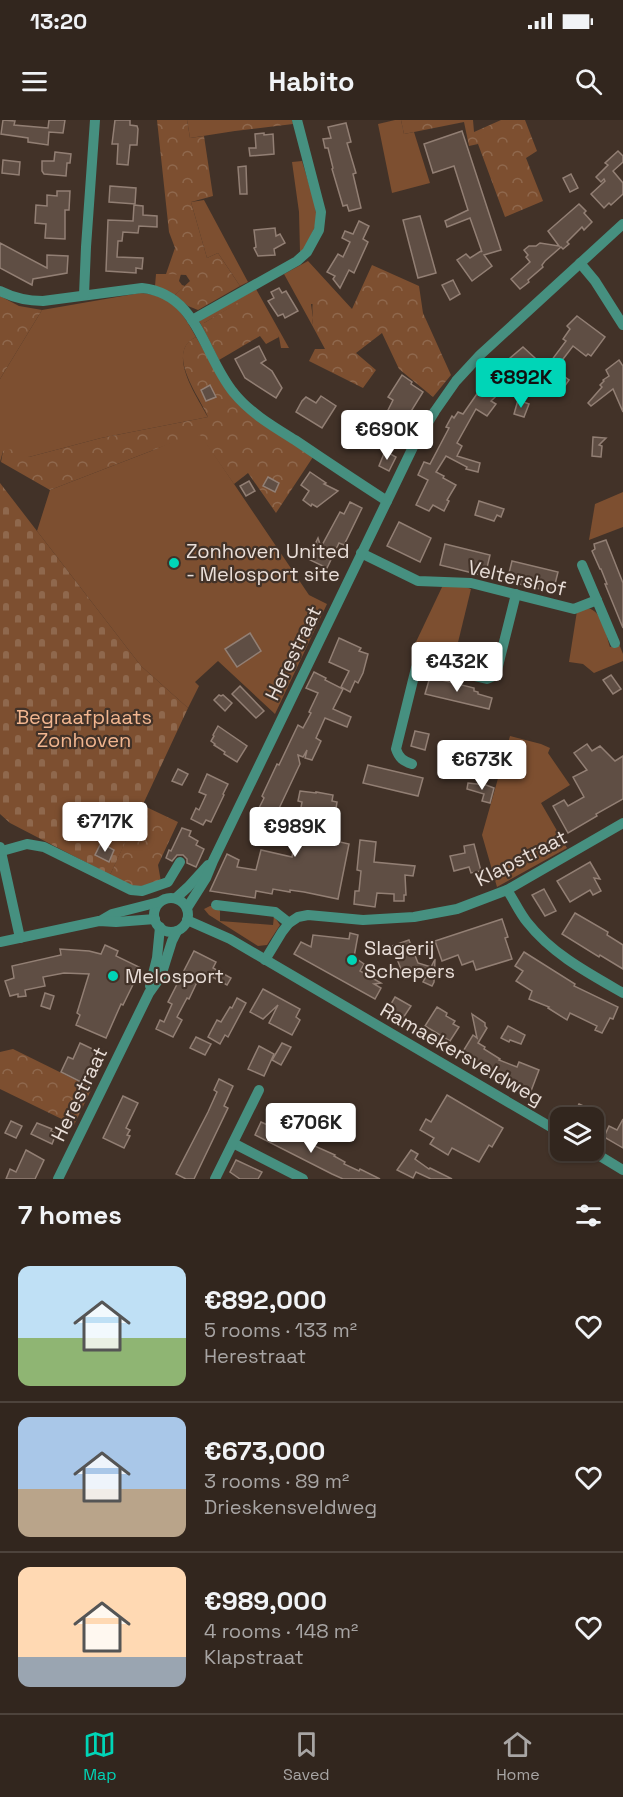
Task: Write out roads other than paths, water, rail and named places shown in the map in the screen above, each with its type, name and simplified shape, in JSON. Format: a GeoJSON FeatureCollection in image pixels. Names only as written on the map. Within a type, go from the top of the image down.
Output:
{"type":"FeatureCollection","features":[{"type":"Feature","properties":{"kind":"street"},"geometry":{"type":"LineString","coordinates":[[84,295],[96,120]]}},
{"type":"Feature","properties":{"kind":"street"},"geometry":{"type":"LineString","coordinates":[[192,320],[297,261],[307,252],[319,230],[321,212],[297,120]]}},
{"type":"Feature","properties":{"kind":"street","name":"Herestraat"},"geometry":{"type":"LineString","coordinates":[[187,908],[206,878],[387,501],[419,437],[435,411],[456,381],[480,355],[623,225]]}},
{"type":"Feature","properties":{"kind":"street"},"geometry":{"type":"LineString","coordinates":[[580,263],[595,281],[623,325]]}},
{"type":"Feature","properties":{"kind":"street"},"geometry":{"type":"LineString","coordinates":[[0,291],[13,298],[29,302],[43,302],[142,288],[155,289],[177,301],[192,320],[226,382],[247,406],[387,501]]}},
{"type":"Feature","properties":{"kind":"street","name":"Veltershof"},"geometry":{"type":"LineString","coordinates":[[362,553],[418,581],[464,582],[574,609],[597,600]]}},
{"type":"Feature","properties":{"kind":"street"},"geometry":{"type":"LineString","coordinates":[[582,565],[615,644]]}},
{"type":"Feature","properties":{"kind":"street"},"geometry":{"type":"LineString","coordinates":[[412,764],[403,761],[396,748],[416,668],[423,664],[487,679],[494,676],[516,594]]}},
{"type":"Feature","properties":{"kind":"street","name":"Klapstraat"},"geometry":{"type":"LineString","coordinates":[[289,923],[298,917],[308,915],[363,920],[414,917],[457,909],[507,890],[623,824]]}},
{"type":"Feature","properties":{"kind":"street"},"geometry":{"type":"LineString","coordinates":[[20,938],[1,849],[27,844],[44,847],[131,890],[142,891],[168,882],[180,862]]}},
{"type":"Feature","properties":{"kind":"street","name":"Herestraat"},"geometry":{"type":"LineString","coordinates":[[176,898],[213,861]]}},
{"type":"Feature","properties":{"kind":"street"},"geometry":{"type":"LineString","coordinates":[[507,890],[526,921],[550,945],[575,966],[623,993]]}},
{"type":"Feature","properties":{"kind":"street"},"geometry":{"type":"LineString","coordinates":[[0,942],[99,921],[116,922],[139,919],[157,923],[168,931],[177,930],[187,920],[187,908],[181,900],[176,898],[164,899],[112,914],[99,921]]}},
{"type":"Feature","properties":{"kind":"street"},"geometry":{"type":"LineString","coordinates":[[157,923],[154,913],[159,902]]}},
{"type":"Feature","properties":{"kind":"street"},"geometry":{"type":"LineString","coordinates":[[216,905],[275,912],[289,923],[266,960]]}},
{"type":"Feature","properties":{"kind":"street","name":"Ramaekersveldweg"},"geometry":{"type":"LineString","coordinates":[[187,920],[230,939],[550,1127]]}},
{"type":"Feature","properties":{"kind":"street","name":"Herestraat"},"geometry":{"type":"LineString","coordinates":[[58,1179],[148,993],[157,958],[157,923]]}},
{"type":"Feature","properties":{"kind":"street","name":"Herestraat"},"geometry":{"type":"LineString","coordinates":[[148,993],[161,976],[177,930]]}},
{"type":"Feature","properties":{"kind":"street"},"geometry":{"type":"LineString","coordinates":[[214,1179],[259,1090]]}},
{"type":"Feature","properties":{"kind":"street"},"geometry":{"type":"LineString","coordinates":[[232,1143],[303,1179]]}},
{"type":"Feature","properties":{"kind":"street"},"geometry":{"type":"LineString","coordinates":[[604,1158],[623,1170]]}},
{"type":"Feature","properties":{"kind":"place","name":"Zonhoven United - Melosport site"},"geometry":{"type":"Point","coordinates":[174,563]}},
{"type":"Feature","properties":{"kind":"place","name":"Slagerij Schepers"},"geometry":{"type":"Point","coordinates":[352,960]}},
{"type":"Feature","properties":{"kind":"place","name":"Melosport"},"geometry":{"type":"Point","coordinates":[113,976]}},
{"type":"Feature","properties":{"kind":"park label","name":"Begraafplaats Zonhoven"},"geometry":{"type":"Point","coordinates":[84,728]}}]}
